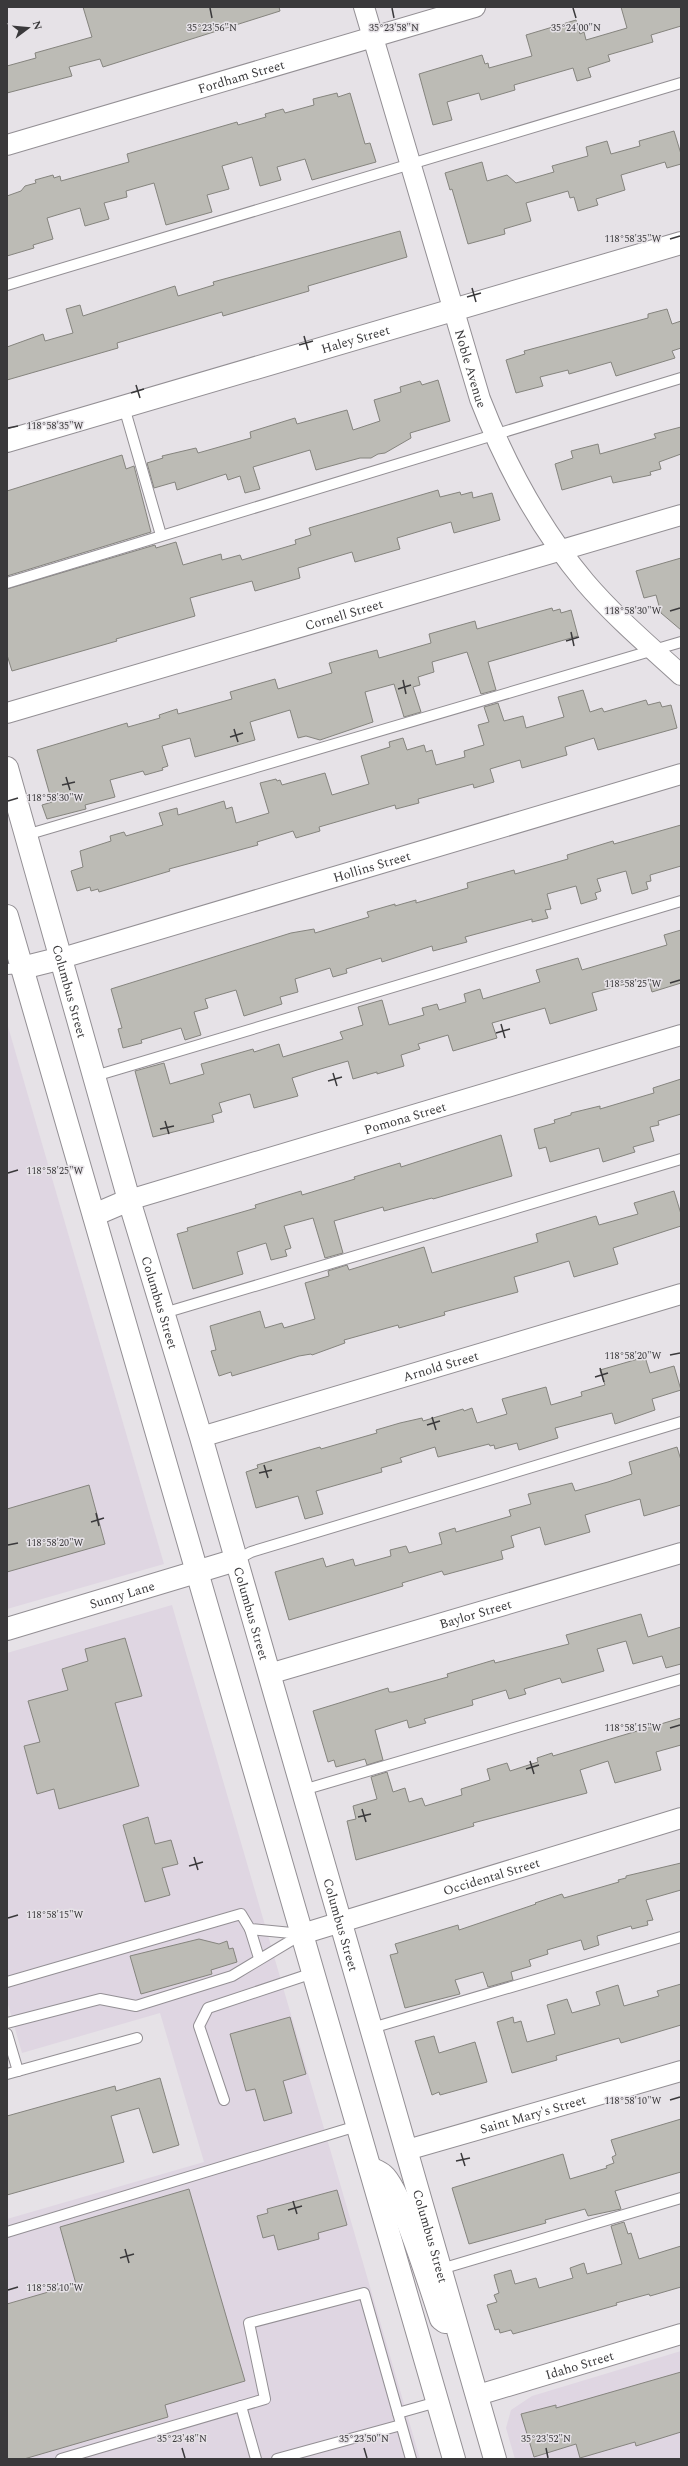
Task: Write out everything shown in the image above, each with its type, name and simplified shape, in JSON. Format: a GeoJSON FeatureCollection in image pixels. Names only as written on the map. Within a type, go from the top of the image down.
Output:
{"type":"FeatureCollection","features":[{"type":"Feature","properties":{"kind":"main road","name":"Haley Street"},"geometry":{"type":"LineString","coordinates":[[7,441],[681,243]]}},
{"type":"Feature","properties":{"kind":"main road","name":"Columbus Street"},"geometry":{"type":"LineString","coordinates":[[7,768],[62,958],[129,1200],[201,1437],[478,2395],[495,2459]]}},
{"type":"Feature","properties":{"kind":"main road"},"geometry":{"type":"LineString","coordinates":[[7,916],[14,968],[94,1215],[196,1572],[454,2459]]}},
{"type":"Feature","properties":{"kind":"main road"},"geometry":{"type":"LineString","coordinates":[[14,968],[62,958]]}},
{"type":"Feature","properties":{"kind":"main road"},"geometry":{"type":"LineString","coordinates":[[94,1215],[129,1200]]}},
{"type":"Feature","properties":{"kind":"main road","name":"Sunny Lane"},"geometry":{"type":"LineString","coordinates":[[7,1629],[236,1560]]}},
{"type":"Feature","properties":{"kind":"main road"},"geometry":{"type":"LineString","coordinates":[[370,2168],[383,2176],[396,2194],[413,2235],[442,2319],[461,2336]]}},
{"type":"Feature","properties":{"kind":"street","name":"Noble Avenue"},"geometry":{"type":"LineString","coordinates":[[364,7],[480,399],[517,483],[560,551],[585,583],[615,615],[681,675]]}},
{"type":"Feature","properties":{"kind":"street","name":"Fordham Street"},"geometry":{"type":"LineString","coordinates":[[7,145],[475,7]]}},
{"type":"Feature","properties":{"kind":"street","name":"Cornell Street"},"geometry":{"type":"LineString","coordinates":[[7,713],[681,515]]}},
{"type":"Feature","properties":{"kind":"street","name":"Hollins Street"},"geometry":{"type":"LineString","coordinates":[[62,958],[681,774]]}},
{"type":"Feature","properties":{"kind":"street","name":"Pomona Street"},"geometry":{"type":"LineString","coordinates":[[129,1200],[681,1035]]}},
{"type":"Feature","properties":{"kind":"street","name":"Arnold Street"},"geometry":{"type":"LineString","coordinates":[[201,1437],[681,1294]]}},
{"type":"Feature","properties":{"kind":"street","name":"Baylor Street"},"geometry":{"type":"LineString","coordinates":[[269,1674],[681,1553]]}},
{"type":"Feature","properties":{"kind":"street","name":"Occidental Street"},"geometry":{"type":"LineString","coordinates":[[302,1934],[681,1818]]}},
{"type":"Feature","properties":{"kind":"street","name":"Saint Mary's Street"},"geometry":{"type":"LineString","coordinates":[[407,2150],[681,2071]]}},
{"type":"Feature","properties":{"kind":"street","name":"Idaho Street"},"geometry":{"type":"LineString","coordinates":[[478,2395],[681,2334]]}},
{"type":"Feature","properties":{"kind":"lane"},"geometry":{"type":"LineString","coordinates":[[7,285],[681,83]]}},
{"type":"Feature","properties":{"kind":"lane"},"geometry":{"type":"LineString","coordinates":[[7,583],[494,433],[681,378]]}},
{"type":"Feature","properties":{"kind":"lane"},"geometry":{"type":"LineString","coordinates":[[124,407],[161,535]]}},
{"type":"Feature","properties":{"kind":"lane"},"geometry":{"type":"LineString","coordinates":[[26,835],[681,642]]}},
{"type":"Feature","properties":{"kind":"lane"},"geometry":{"type":"LineString","coordinates":[[95,1076],[681,901]]}},
{"type":"Feature","properties":{"kind":"lane"},"geometry":{"type":"LineString","coordinates":[[164,1313],[681,1159]]}},
{"type":"Feature","properties":{"kind":"lane"},"geometry":{"type":"LineString","coordinates":[[236,1560],[251,1552],[681,1422]]}},
{"type":"Feature","properties":{"kind":"lane"},"geometry":{"type":"LineString","coordinates":[[303,1790],[681,1679]]}},
{"type":"Feature","properties":{"kind":"lane"},"geometry":{"type":"LineString","coordinates":[[7,1982],[241,1914],[250,1929],[259,1958]]}},
{"type":"Feature","properties":{"kind":"lane"},"geometry":{"type":"LineString","coordinates":[[250,1929],[302,1934]]}},
{"type":"Feature","properties":{"kind":"lane"},"geometry":{"type":"LineString","coordinates":[[7,2023],[100,1999],[136,2006],[232,1976],[259,1958],[302,1934]]}},
{"type":"Feature","properties":{"kind":"lane"},"geometry":{"type":"LineString","coordinates":[[372,2028],[681,1937]]}},
{"type":"Feature","properties":{"kind":"lane"},"geometry":{"type":"LineString","coordinates":[[224,2100],[199,2026],[208,2008],[313,1973]]}},
{"type":"Feature","properties":{"kind":"lane"},"geometry":{"type":"LineString","coordinates":[[7,2034],[18,2071]]}},
{"type":"Feature","properties":{"kind":"lane"},"geometry":{"type":"LineString","coordinates":[[7,2074],[138,2038]]}},
{"type":"Feature","properties":{"kind":"lane"},"geometry":{"type":"LineString","coordinates":[[7,2232],[357,2126]]}},
{"type":"Feature","properties":{"kind":"lane"},"geometry":{"type":"LineString","coordinates":[[441,2269],[681,2198]]}},
{"type":"Feature","properties":{"kind":"lane"},"geometry":{"type":"LineString","coordinates":[[61,2459],[91,2455],[265,2399],[248,2323],[364,2293],[411,2459]]}},
{"type":"Feature","properties":{"kind":"lane"},"geometry":{"type":"LineString","coordinates":[[398,2413],[437,2402]]}},
{"type":"Feature","properties":{"kind":"lane"},"geometry":{"type":"LineString","coordinates":[[241,2406],[256,2459]]}},
{"type":"Feature","properties":{"kind":"lane"},"geometry":{"type":"LineString","coordinates":[[277,2459],[401,2426]]}},
{"type":"Feature","properties":{"kind":"shaded area"},"geometry":{"type":"Polygon","coordinates":[[[7,1023],[164,1564],[7,1609],[7,1023]]]}},
{"type":"Feature","properties":{"kind":"shaded area"},"geometry":{"type":"Polygon","coordinates":[[[172,1605],[420,2459],[7,2459],[7,2219],[204,2162],[160,2013],[22,2053],[7,2001],[7,1653],[172,1605]]]}},
{"type":"Feature","properties":{"kind":"shaded area"},"geometry":{"type":"Polygon","coordinates":[[[681,2351],[681,2459],[515,2459],[506,2428],[511,2410],[532,2396],[681,2351]]]}},
{"type":"Feature","properties":{"kind":"building"},"geometry":{"type":"Polygon","coordinates":[[[83,7],[279,7],[280,11],[103,67],[100,59],[69,67],[72,76],[7,93],[7,66],[36,58],[35,53],[92,37],[83,7]]]}},
{"type":"Feature","properties":{"kind":"building"},"geometry":{"type":"Polygon","coordinates":[[[621,7],[681,7],[681,26],[651,35],[653,42],[608,55],[610,61],[588,68],[591,77],[577,81],[573,68],[514,85],[515,90],[481,100],[479,93],[447,102],[452,120],[433,125],[419,74],[482,55],[485,64],[488,63],[489,68],[532,56],[526,35],[576,20],[580,34],[584,32],[586,40],[627,28],[621,7]]]}},
{"type":"Feature","properties":{"kind":"building"},"geometry":{"type":"Polygon","coordinates":[[[337,93],[338,97],[350,93],[365,144],[370,143],[376,162],[312,180],[305,159],[277,167],[281,180],[260,186],[252,157],[222,166],[229,189],[207,195],[212,212],[166,225],[154,183],[126,191],[127,197],[104,203],[109,219],[85,226],[80,208],[47,218],[53,239],[33,245],[34,248],[7,256],[7,196],[21,191],[25,186],[36,183],[35,180],[53,175],[54,178],[60,176],[61,181],[129,162],[127,154],[237,122],[238,125],[266,117],[265,114],[283,109],[285,113],[314,105],[313,99],[337,93]]]}},
{"type":"Feature","properties":{"kind":"building"},"geometry":{"type":"Polygon","coordinates":[[[674,131],[681,154],[681,164],[667,168],[665,162],[621,175],[625,190],[596,199],[598,205],[578,211],[574,197],[570,198],[568,191],[526,203],[531,221],[504,229],[505,234],[468,244],[452,189],[450,190],[445,173],[482,162],[487,181],[507,175],[516,183],[554,172],[552,166],[588,156],[586,147],[607,141],[611,154],[640,146],[639,141],[674,131]]]}},
{"type":"Feature","properties":{"kind":"building"},"geometry":{"type":"Polygon","coordinates":[[[400,231],[407,257],[308,286],[309,291],[223,316],[222,312],[117,343],[118,348],[7,380],[7,347],[43,334],[45,341],[73,333],[66,309],[80,305],[83,316],[175,286],[178,296],[214,285],[213,282],[400,231]]]}},
{"type":"Feature","properties":{"kind":"building"},"geometry":{"type":"Polygon","coordinates":[[[667,309],[672,324],[681,321],[681,348],[672,351],[675,358],[616,376],[611,362],[569,374],[568,370],[540,377],[543,386],[516,393],[506,360],[525,354],[524,351],[648,318],[648,314],[667,309]]]}},
{"type":"Feature","properties":{"kind":"building"},"geometry":{"type":"Polygon","coordinates":[[[438,380],[450,421],[410,433],[411,438],[385,453],[378,454],[371,458],[360,458],[316,470],[310,450],[253,467],[260,489],[245,493],[240,476],[228,480],[226,474],[177,490],[175,482],[154,488],[147,463],[163,458],[162,456],[196,448],[198,453],[251,438],[250,432],[295,418],[297,424],[347,410],[353,430],[380,421],[374,400],[401,392],[400,387],[420,381],[422,385],[438,380]]]}},
{"type":"Feature","properties":{"kind":"building"},"geometry":{"type":"Polygon","coordinates":[[[681,427],[681,454],[659,462],[661,469],[650,472],[651,475],[613,483],[611,476],[562,490],[555,464],[573,458],[571,451],[598,444],[600,454],[656,438],[654,434],[681,427]]]}},
{"type":"Feature","properties":{"kind":"building"},"geometry":{"type":"Polygon","coordinates":[[[122,455],[126,469],[134,466],[151,532],[7,576],[7,491],[122,455]]]}},
{"type":"Feature","properties":{"kind":"building"},"geometry":{"type":"Polygon","coordinates":[[[438,490],[440,497],[460,492],[461,495],[472,492],[473,498],[492,493],[500,520],[454,533],[451,522],[397,538],[400,549],[355,562],[352,552],[298,568],[300,578],[255,591],[252,581],[190,598],[195,616],[116,639],[117,641],[12,671],[7,655],[7,589],[155,545],[156,548],[176,542],[183,565],[221,554],[222,560],[240,555],[242,560],[296,544],[295,540],[311,535],[309,528],[438,490]]]}},
{"type":"Feature","properties":{"kind":"building"},"geometry":{"type":"Polygon","coordinates":[[[681,558],[681,630],[661,613],[656,595],[644,598],[636,571],[681,558]]]}},
{"type":"Feature","properties":{"kind":"building"},"geometry":{"type":"Polygon","coordinates":[[[552,608],[553,611],[560,609],[561,613],[571,610],[578,636],[488,662],[496,690],[481,694],[467,652],[432,662],[434,672],[418,677],[420,685],[413,687],[421,712],[404,717],[394,684],[365,692],[373,722],[320,740],[306,736],[298,738],[290,710],[250,722],[255,740],[195,757],[190,738],[162,746],[168,766],[162,768],[163,770],[145,775],[143,771],[110,780],[115,797],[85,805],[86,809],[47,819],[42,805],[52,802],[37,750],[127,723],[128,727],[160,718],[159,715],[177,709],[178,714],[232,699],[230,692],[275,679],[278,689],[332,673],[329,663],[377,650],[379,658],[431,643],[429,634],[475,621],[477,629],[552,608]]]}},
{"type":"Feature","properties":{"kind":"building"},"geometry":{"type":"Polygon","coordinates":[[[583,690],[590,712],[602,708],[604,712],[646,700],[648,705],[660,702],[662,707],[671,705],[677,728],[598,750],[594,738],[565,747],[567,755],[522,768],[520,760],[490,769],[494,782],[474,788],[473,784],[418,799],[419,803],[396,809],[395,805],[319,827],[320,831],[296,838],[293,831],[257,842],[258,845],[169,869],[170,871],[99,892],[98,889],[91,891],[90,887],[77,891],[71,871],[83,867],[80,851],[111,841],[110,836],[124,832],[126,836],[163,825],[159,813],[177,808],[178,815],[224,801],[226,809],[232,807],[236,823],[269,813],[260,783],[276,779],[277,781],[280,780],[282,785],[325,773],[332,795],[369,784],[361,756],[390,747],[389,742],[403,738],[407,750],[424,745],[426,752],[432,750],[436,765],[465,757],[464,751],[484,745],[478,725],[489,722],[484,707],[498,703],[504,721],[523,716],[526,728],[564,717],[558,697],[583,690]]]}},
{"type":"Feature","properties":{"kind":"building"},"geometry":{"type":"Polygon","coordinates":[[[681,825],[681,866],[650,875],[651,881],[646,882],[648,889],[632,894],[626,871],[597,879],[601,891],[595,893],[597,899],[581,904],[576,886],[547,894],[551,909],[545,910],[548,918],[532,922],[532,919],[465,937],[467,942],[433,951],[432,946],[382,962],[381,958],[346,969],[347,973],[333,977],[330,968],[295,979],[298,992],[280,997],[282,1004],[244,1016],[236,990],[205,999],[208,1008],[194,1012],[201,1035],[185,1040],[181,1028],[141,1040],[142,1043],[123,1048],[118,1029],[122,1028],[111,989],[291,933],[314,929],[315,933],[369,917],[367,912],[416,900],[416,903],[468,888],[467,883],[514,870],[515,874],[568,859],[567,855],[613,841],[614,844],[681,825]]]}},
{"type":"Feature","properties":{"kind":"building"},"geometry":{"type":"Polygon","coordinates":[[[681,930],[681,983],[652,992],[648,978],[592,993],[597,1010],[550,1024],[545,1008],[492,1023],[497,1038],[453,1051],[448,1035],[418,1044],[420,1049],[401,1055],[404,1066],[377,1074],[377,1072],[353,1079],[348,1061],[317,1070],[292,1078],[298,1096],[254,1108],[250,1094],[219,1103],[222,1112],[212,1115],[214,1122],[153,1137],[135,1071],[164,1063],[170,1084],[204,1074],[201,1064],[253,1049],[254,1052],[279,1044],[283,1057],[343,1039],[340,1032],[363,1025],[358,1007],[382,1000],[389,1025],[424,1015],[422,1008],[437,1004],[439,1010],[466,1002],[464,994],[480,989],[483,999],[540,982],[536,970],[578,958],[582,970],[667,945],[664,935],[681,930]]]}},
{"type":"Feature","properties":{"kind":"building"},"geometry":{"type":"Polygon","coordinates":[[[681,1079],[681,1114],[658,1121],[659,1125],[650,1127],[654,1141],[633,1147],[635,1152],[603,1162],[599,1148],[550,1162],[546,1147],[539,1149],[534,1129],[555,1123],[554,1120],[571,1115],[571,1113],[600,1106],[600,1109],[654,1093],[653,1088],[681,1079]]]}},
{"type":"Feature","properties":{"kind":"building"},"geometry":{"type":"Polygon","coordinates":[[[501,1135],[512,1176],[433,1199],[432,1198],[384,1211],[383,1207],[334,1221],[343,1253],[325,1258],[313,1218],[284,1226],[291,1248],[285,1250],[287,1256],[271,1260],[266,1243],[237,1252],[243,1274],[193,1289],[177,1234],[188,1231],[187,1228],[256,1208],[255,1205],[301,1191],[302,1195],[355,1179],[354,1177],[400,1163],[401,1167],[501,1135]]]}},
{"type":"Feature","properties":{"kind":"building"},"geometry":{"type":"Polygon","coordinates":[[[674,1191],[681,1214],[681,1226],[613,1248],[618,1264],[574,1277],[569,1261],[514,1277],[518,1292],[444,1312],[445,1315],[399,1328],[398,1325],[344,1340],[345,1343],[312,1355],[299,1356],[232,1376],[231,1372],[219,1376],[211,1351],[216,1350],[210,1326],[260,1311],[265,1328],[282,1323],[284,1328],[315,1319],[305,1283],[329,1276],[328,1271],[347,1265],[349,1270],[424,1247],[432,1273],[538,1242],[536,1234],[596,1216],[599,1225],[638,1214],[634,1203],[674,1191]]]}},
{"type":"Feature","properties":{"kind":"building"},"geometry":{"type":"Polygon","coordinates":[[[645,1357],[650,1373],[674,1366],[681,1390],[652,1399],[655,1410],[615,1424],[612,1413],[555,1428],[558,1438],[519,1450],[517,1443],[495,1449],[494,1445],[490,1446],[489,1444],[438,1457],[435,1447],[400,1458],[402,1462],[381,1468],[382,1472],[316,1491],[323,1514],[305,1519],[298,1496],[256,1508],[246,1472],[258,1468],[257,1465],[377,1433],[376,1430],[400,1423],[422,1418],[423,1421],[463,1409],[464,1411],[472,1408],[477,1423],[507,1414],[502,1399],[546,1387],[551,1405],[582,1396],[581,1392],[605,1385],[600,1370],[645,1357]]]}},
{"type":"Feature","properties":{"kind":"building"},"geometry":{"type":"Polygon","coordinates":[[[677,1447],[681,1460],[681,1505],[644,1516],[640,1499],[615,1506],[585,1515],[590,1532],[545,1545],[540,1527],[511,1536],[514,1547],[501,1551],[503,1559],[444,1575],[442,1571],[402,1583],[403,1586],[289,1620],[275,1572],[323,1558],[326,1567],[353,1559],[355,1566],[391,1556],[390,1550],[406,1546],[409,1553],[442,1544],[439,1533],[455,1528],[456,1532],[511,1516],[509,1510],[531,1504],[528,1494],[572,1483],[575,1491],[608,1482],[632,1474],[629,1462],[677,1447]]]}},
{"type":"Feature","properties":{"kind":"building"},"geometry":{"type":"Polygon","coordinates":[[[89,1485],[105,1544],[7,1572],[7,1509],[89,1485]]]}},
{"type":"Feature","properties":{"kind":"building"},"geometry":{"type":"Polygon","coordinates":[[[641,1614],[648,1637],[681,1627],[681,1664],[666,1668],[662,1656],[633,1664],[626,1641],[597,1649],[604,1671],[562,1683],[560,1678],[524,1689],[526,1694],[509,1699],[506,1690],[472,1700],[473,1705],[424,1719],[426,1723],[409,1728],[407,1720],[375,1730],[383,1760],[367,1765],[365,1759],[336,1767],[334,1760],[328,1762],[313,1711],[388,1688],[389,1692],[393,1692],[448,1677],[447,1674],[494,1660],[495,1663],[569,1644],[566,1635],[641,1614]]]}},
{"type":"Feature","properties":{"kind":"building"},"geometry":{"type":"Polygon","coordinates":[[[125,1638],[142,1696],[115,1703],[139,1786],[59,1809],[54,1789],[37,1794],[24,1746],[40,1742],[28,1701],[68,1690],[62,1669],[88,1661],[85,1649],[125,1638]]]}},
{"type":"Feature","properties":{"kind":"building"},"geometry":{"type":"Polygon","coordinates":[[[681,1718],[681,1745],[656,1752],[661,1770],[615,1783],[608,1761],[580,1770],[587,1793],[473,1823],[474,1826],[356,1860],[347,1821],[356,1819],[353,1806],[377,1799],[371,1777],[387,1772],[393,1792],[405,1788],[409,1802],[422,1798],[425,1806],[462,1795],[461,1789],[490,1780],[487,1769],[507,1763],[510,1771],[538,1762],[537,1758],[552,1753],[553,1756],[681,1718]]]}},
{"type":"Feature","properties":{"kind":"building"},"geometry":{"type":"Polygon","coordinates":[[[148,1817],[155,1844],[171,1840],[178,1864],[162,1868],[170,1895],[145,1902],[123,1825],[148,1817]]]}},
{"type":"Feature","properties":{"kind":"building"},"geometry":{"type":"Polygon","coordinates":[[[681,1863],[681,1890],[646,1900],[653,1920],[647,1921],[648,1925],[632,1929],[631,1926],[597,1936],[599,1945],[584,1950],[581,1940],[547,1950],[548,1954],[529,1960],[531,1966],[511,1972],[513,1980],[488,1987],[483,1972],[455,1980],[460,1994],[405,2008],[390,1955],[398,1953],[395,1944],[458,1925],[459,1930],[562,1894],[564,1898],[619,1882],[618,1880],[626,1878],[626,1876],[681,1863]]]}},
{"type":"Feature","properties":{"kind":"building"},"geometry":{"type":"Polygon","coordinates":[[[199,1939],[219,1944],[227,1941],[229,1949],[233,1948],[237,1962],[211,1970],[212,1974],[141,1994],[130,1956],[199,1939]]]}},
{"type":"Feature","properties":{"kind":"building"},"geometry":{"type":"Polygon","coordinates":[[[681,1984],[681,2025],[621,2043],[619,2038],[556,2056],[557,2060],[512,2073],[497,2022],[513,2017],[514,2023],[521,2021],[527,2042],[555,2034],[547,2005],[567,1999],[572,2013],[600,2005],[596,1992],[618,1985],[624,2006],[659,1996],[657,1991],[681,1984]]]}},
{"type":"Feature","properties":{"kind":"building"},"geometry":{"type":"Polygon","coordinates":[[[290,2017],[306,2074],[283,2081],[292,2113],[264,2121],[255,2089],[246,2091],[230,2034],[290,2017]]]}},
{"type":"Feature","properties":{"kind":"building"},"geometry":{"type":"Polygon","coordinates":[[[434,2036],[439,2053],[475,2042],[487,2082],[440,2095],[439,2092],[432,2095],[415,2041],[434,2036]]]}},
{"type":"Feature","properties":{"kind":"building"},"geometry":{"type":"Polygon","coordinates":[[[160,2078],[179,2145],[153,2153],[139,2108],[111,2116],[124,2162],[7,2195],[7,2116],[115,2086],[116,2091],[160,2078]]]}},
{"type":"Feature","properties":{"kind":"building"},"geometry":{"type":"Polygon","coordinates":[[[681,2119],[681,2172],[615,2191],[621,2209],[588,2216],[585,2209],[545,2220],[546,2223],[469,2244],[452,2188],[563,2154],[570,2179],[607,2168],[606,2166],[614,2163],[612,2157],[616,2155],[611,2140],[681,2119]]]}},
{"type":"Feature","properties":{"kind":"building"},"geometry":{"type":"Polygon","coordinates":[[[189,2189],[245,2381],[165,2405],[168,2417],[24,2459],[7,2459],[7,2304],[76,2284],[60,2227],[189,2189]]]}},
{"type":"Feature","properties":{"kind":"building"},"geometry":{"type":"Polygon","coordinates":[[[337,2190],[347,2225],[318,2233],[319,2239],[278,2250],[274,2235],[263,2238],[257,2216],[268,2213],[267,2209],[337,2190]]]}},
{"type":"Feature","properties":{"kind":"building"},"geometry":{"type":"Polygon","coordinates":[[[624,2222],[628,2234],[631,2233],[639,2259],[681,2246],[681,2287],[650,2296],[649,2294],[616,2303],[617,2305],[513,2334],[511,2330],[500,2333],[499,2329],[495,2330],[487,2305],[497,2302],[494,2295],[499,2293],[494,2275],[511,2270],[515,2284],[536,2278],[539,2288],[573,2278],[570,2268],[584,2263],[587,2274],[622,2264],[611,2226],[624,2222]]]}},
{"type":"Feature","properties":{"kind":"building"},"geometry":{"type":"Polygon","coordinates":[[[681,2372],[681,2432],[636,2446],[635,2442],[580,2458],[576,2444],[534,2457],[521,2414],[556,2405],[556,2408],[681,2372]]]}}]}
